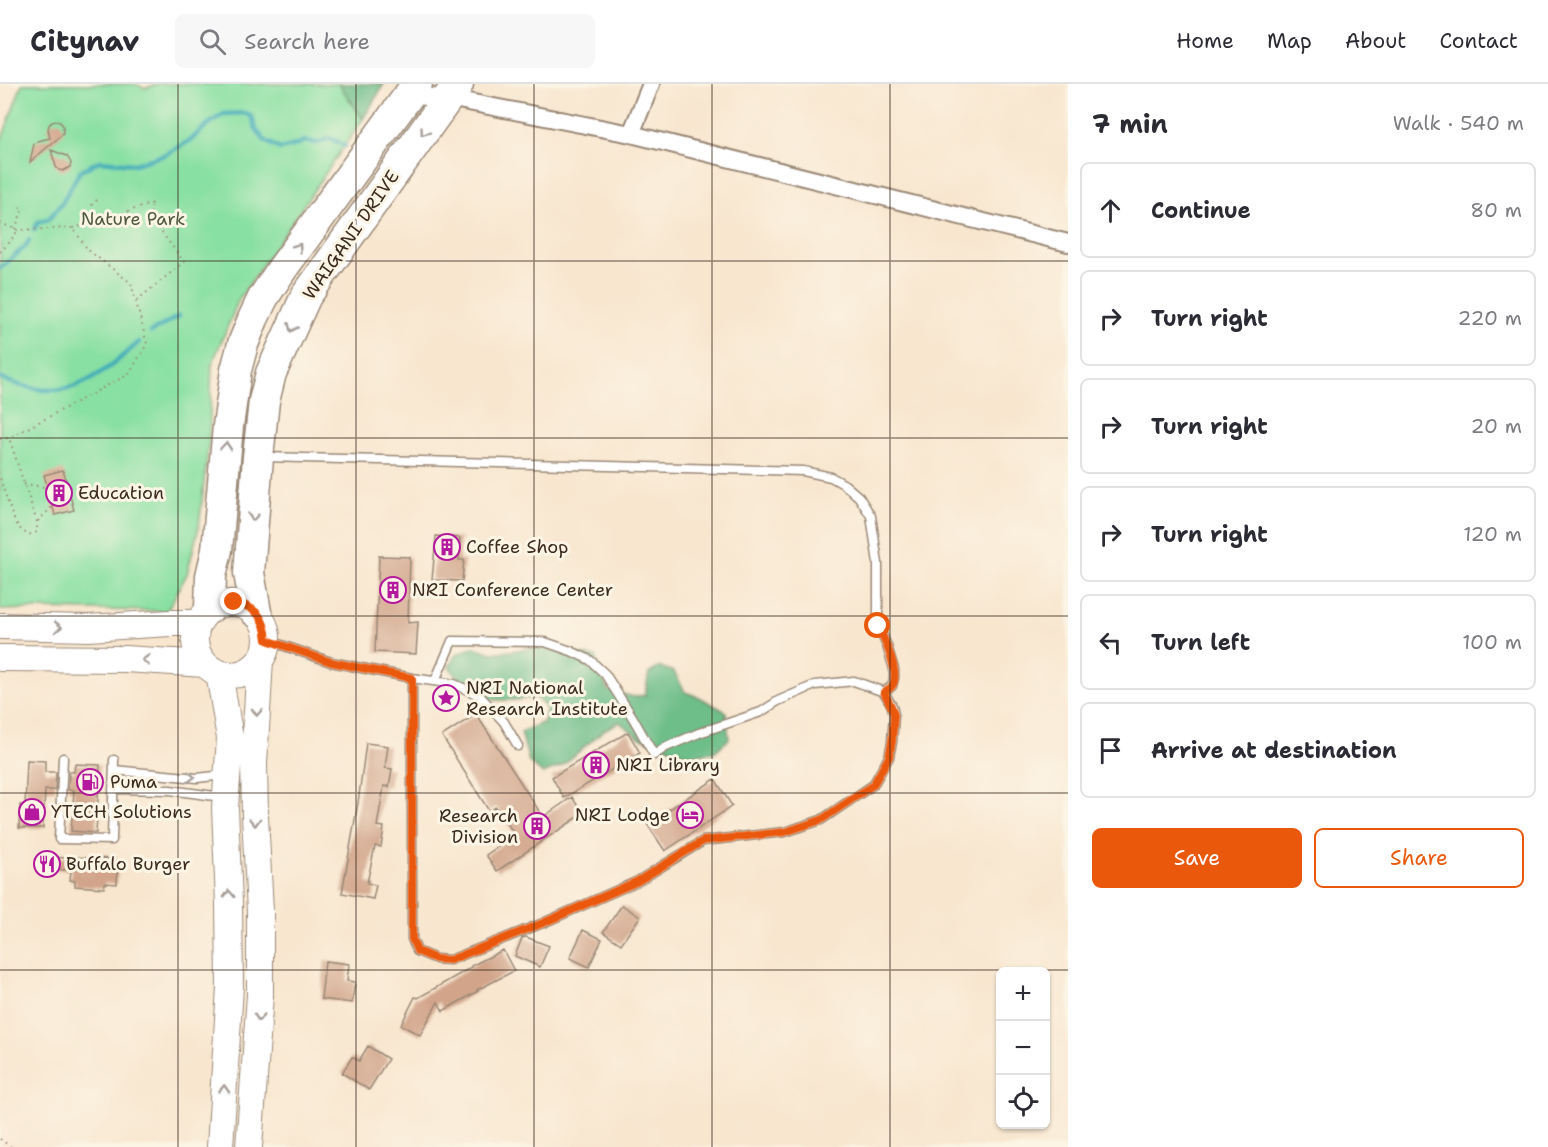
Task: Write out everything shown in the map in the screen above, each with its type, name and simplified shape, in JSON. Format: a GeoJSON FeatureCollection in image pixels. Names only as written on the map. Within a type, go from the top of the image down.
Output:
{"type":"FeatureCollection","features":[{"type":"Feature","properties":{"kind":"highway","name":"WAIGANI DRIVE"},"geometry":{"type":"LineString","coordinates":[[204,615],[217,550],[232,392],[243,344],[263,298],[282,269],[413,90]]}},
{"type":"Feature","properties":{"kind":"highway","name":"WAIGANI DRIVE"},"geometry":{"type":"LineString","coordinates":[[256,612],[249,573],[264,401],[271,374],[306,296],[453,91]]}},
{"type":"Feature","properties":{"kind":"main road"},"geometry":{"type":"LineString","coordinates":[[0,626],[88,628],[170,623],[204,615],[222,603],[234,602],[246,605],[263,621],[266,630],[254,764],[260,911],[260,995],[249,1147]]}},
{"type":"Feature","properties":{"kind":"main road"},"geometry":{"type":"LineString","coordinates":[[204,615],[195,633],[195,644],[198,655],[212,668],[230,738],[226,786],[230,987],[220,1147]]}},
{"type":"Feature","properties":{"kind":"main road"},"geometry":{"type":"LineString","coordinates":[[0,658],[125,659],[212,668],[230,675],[241,674],[252,669],[264,650]]}},
{"type":"Feature","properties":{"kind":"street"},"geometry":{"type":"LineString","coordinates":[[631,134],[651,84]]}},
{"type":"Feature","properties":{"kind":"street"},"geometry":{"type":"LineString","coordinates":[[413,90],[453,91],[1068,243]]}},
{"type":"Feature","properties":{"kind":"lane"},"geometry":{"type":"LineString","coordinates":[[258,457],[803,471],[831,477],[859,497],[871,516],[878,563],[878,626],[894,669],[892,686],[884,692]]}},
{"type":"Feature","properties":{"kind":"lane"},"geometry":{"type":"LineString","coordinates":[[412,678],[412,939],[417,951],[436,959],[450,960],[543,923],[638,881],[703,841],[785,832],[821,820],[873,785],[889,757],[892,742],[894,715],[884,692],[854,681],[815,685],[778,701],[761,712],[699,733],[666,747],[654,755],[605,674],[590,660],[545,642],[452,641],[435,681]]}},
{"type":"Feature","properties":{"kind":"lane"},"geometry":{"type":"LineString","coordinates":[[264,650],[454,684],[479,695],[504,722],[518,746]]}},
{"type":"Feature","properties":{"kind":"lane"},"geometry":{"type":"LineString","coordinates":[[63,758],[59,839],[112,840],[114,760]]}},
{"type":"Feature","properties":{"kind":"lane"},"geometry":{"type":"LineString","coordinates":[[114,770],[197,778],[226,786]]}},
{"type":"Feature","properties":{"kind":"lane"},"geometry":{"type":"LineString","coordinates":[[113,789],[170,790],[226,786]]}},
{"type":"Feature","properties":{"kind":"path"},"geometry":{"type":"LineString","coordinates":[[96,222],[97,214],[91,206],[97,200]]}},
{"type":"Feature","properties":{"kind":"path"},"geometry":{"type":"LineString","coordinates":[[0,223],[17,229],[73,228],[153,203],[150,211],[156,225],[184,262],[136,301]]}},
{"type":"Feature","properties":{"kind":"path"},"geometry":{"type":"LineString","coordinates":[[0,252],[9,243],[17,229],[23,209],[17,207]]}},
{"type":"Feature","properties":{"kind":"path"},"geometry":{"type":"LineString","coordinates":[[0,440],[9,438],[129,374],[147,344],[131,283],[88,250],[73,228]]}},
{"type":"Feature","properties":{"kind":"path"},"geometry":{"type":"LineString","coordinates":[[0,478],[12,515],[19,528],[28,535],[37,532],[37,522],[9,438]]}},
{"type":"Feature","properties":{"kind":"path"},"geometry":{"type":"LineString","coordinates":[[24,484],[45,487],[51,507],[37,522]]}},
{"type":"Feature","properties":{"kind":"path"},"geometry":{"type":"LineString","coordinates":[[0,1138],[11,1147]]}},
{"type":"Feature","properties":{"kind":"green space","name":"Nature Park"},"geometry":{"type":"Polygon","coordinates":[[[22,84],[135,84],[145,88],[158,84],[339,84],[363,119],[239,299],[212,364],[209,440],[199,526],[187,574],[167,611],[0,610],[0,144],[22,84]]]}},
{"type":"Feature","properties":{"kind":"green space"},"geometry":{"type":"Polygon","coordinates":[[[339,84],[384,84],[363,119],[339,84]]]}},
{"type":"Feature","properties":{"kind":"green space"},"geometry":{"type":"Polygon","coordinates":[[[474,647],[492,653],[537,648],[596,657],[607,690],[634,697],[645,695],[649,673],[660,667],[674,672],[685,692],[726,712],[729,739],[714,752],[689,755],[639,737],[619,722],[604,730],[562,766],[543,774],[529,762],[521,732],[544,722],[547,708],[535,697],[492,700],[476,687],[461,681],[449,667],[456,654],[474,647]]]}},
{"type":"Feature","properties":{"kind":"building"},"geometry":{"type":"Polygon","coordinates":[[[56,121],[63,126],[63,134],[30,162],[34,144],[50,138],[49,125],[56,121]]]}},
{"type":"Feature","properties":{"kind":"building"},"geometry":{"type":"Polygon","coordinates":[[[51,150],[67,156],[71,163],[70,167],[63,171],[59,170],[51,150]]]}},
{"type":"Feature","properties":{"kind":"building","name":"Education"},"geometry":{"type":"Polygon","coordinates":[[[63,470],[74,510],[55,515],[44,475],[63,470]]]}},
{"type":"Feature","properties":{"kind":"building"},"geometry":{"type":"Polygon","coordinates":[[[436,536],[460,538],[459,560],[464,560],[462,581],[432,580],[436,536]]]}},
{"type":"Feature","properties":{"kind":"building","name":"NRI Conference Center"},"geometry":{"type":"Polygon","coordinates":[[[379,556],[410,557],[408,623],[418,622],[416,654],[375,652],[379,556]]]}},
{"type":"Feature","properties":{"kind":"building"},"geometry":{"type":"Polygon","coordinates":[[[476,714],[543,817],[572,797],[583,814],[497,871],[486,855],[515,835],[496,807],[489,811],[442,736],[476,714]]]}},
{"type":"Feature","properties":{"kind":"building","name":"NRI Library"},"geometry":{"type":"Polygon","coordinates":[[[628,732],[640,753],[564,798],[552,777],[628,732]]]}},
{"type":"Feature","properties":{"kind":"building"},"geometry":{"type":"Polygon","coordinates":[[[366,743],[388,746],[385,768],[392,769],[389,787],[384,786],[377,826],[384,827],[381,847],[375,846],[367,883],[376,885],[373,899],[342,893],[366,743]]]}},
{"type":"Feature","properties":{"kind":"building"},"geometry":{"type":"Polygon","coordinates":[[[27,760],[45,761],[45,772],[56,772],[55,790],[45,790],[43,828],[19,828],[20,805],[25,806],[27,760]]]}},
{"type":"Feature","properties":{"kind":"building"},"geometry":{"type":"Polygon","coordinates":[[[75,764],[100,765],[96,833],[71,831],[74,790],[68,790],[69,772],[74,772],[75,764]]]}},
{"type":"Feature","properties":{"kind":"building","name":"NRI Lodge"},"geometry":{"type":"Polygon","coordinates":[[[715,779],[732,806],[665,851],[647,824],[715,779]]]}},
{"type":"Feature","properties":{"kind":"building"},"geometry":{"type":"Polygon","coordinates":[[[41,857],[116,859],[118,863],[117,884],[105,883],[104,888],[75,886],[75,881],[70,880],[71,870],[40,869],[41,857]]]}},
{"type":"Feature","properties":{"kind":"building"},"geometry":{"type":"Polygon","coordinates":[[[622,905],[640,917],[621,944],[603,932],[622,905]]]}},
{"type":"Feature","properties":{"kind":"building"},"geometry":{"type":"Polygon","coordinates":[[[583,930],[602,939],[589,967],[570,958],[583,930]]]}},
{"type":"Feature","properties":{"kind":"building"},"geometry":{"type":"Polygon","coordinates":[[[526,937],[549,946],[540,967],[515,956],[522,938],[526,937]]]}},
{"type":"Feature","properties":{"kind":"building"},"geometry":{"type":"Polygon","coordinates":[[[503,950],[514,971],[443,1011],[438,1002],[420,1035],[401,1025],[415,997],[418,998],[471,966],[503,950]]]}},
{"type":"Feature","properties":{"kind":"building"},"geometry":{"type":"Polygon","coordinates":[[[325,961],[349,964],[347,981],[355,982],[352,1003],[321,999],[325,961]]]}},
{"type":"Feature","properties":{"kind":"building"},"geometry":{"type":"Polygon","coordinates":[[[368,1046],[388,1059],[369,1090],[342,1073],[352,1057],[359,1061],[368,1046]]]}},
{"type":"Feature","properties":{"kind":"waterway"},"geometry":{"type":"LineString","coordinates":[[34,230],[38,222],[48,220],[62,203],[80,171],[99,161],[135,164],[164,155],[191,140],[207,125],[224,114],[245,113],[252,117],[256,129],[264,140],[280,149],[304,141],[317,143],[330,138],[345,146]]}},
{"type":"Feature","properties":{"kind":"waterway"},"geometry":{"type":"LineString","coordinates":[[0,268],[26,246],[29,240]]}},
{"type":"Feature","properties":{"kind":"waterway"},"geometry":{"type":"LineString","coordinates":[[151,332],[179,316]]}},
{"type":"Feature","properties":{"kind":"waterway"},"geometry":{"type":"LineString","coordinates":[[0,378],[42,390],[60,390],[76,386],[106,369],[139,342]]}},
{"type":"Feature","properties":{"kind":"place","name":"Education"},"geometry":{"type":"Point","coordinates":[59,493]}},
{"type":"Feature","properties":{"kind":"place","name":"Coffee Shop"},"geometry":{"type":"Point","coordinates":[447,547]}},
{"type":"Feature","properties":{"kind":"place","name":"NRI Conference Center"},"geometry":{"type":"Point","coordinates":[393,590]}},
{"type":"Feature","properties":{"kind":"place","name":"NRI National Research Institute"},"geometry":{"type":"Point","coordinates":[446,698]}},
{"type":"Feature","properties":{"kind":"place","name":"NRI Library"},"geometry":{"type":"Point","coordinates":[596,765]}},
{"type":"Feature","properties":{"kind":"place","name":"Puma"},"geometry":{"type":"Point","coordinates":[90,782]}},
{"type":"Feature","properties":{"kind":"place","name":"YTECH Solutions"},"geometry":{"type":"Point","coordinates":[32,812]}},
{"type":"Feature","properties":{"kind":"place","name":"NRI Lodge"},"geometry":{"type":"Point","coordinates":[690,815]}},
{"type":"Feature","properties":{"kind":"place","name":"Research Division"},"geometry":{"type":"Point","coordinates":[537,826]}},
{"type":"Feature","properties":{"kind":"place","name":"Buffalo Burger"},"geometry":{"type":"Point","coordinates":[47,864]}},
{"type":"Feature","properties":{"kind":"route"},"geometry":{"type":"LineString","coordinates":[[234,602],[246,605],[256,612],[263,621],[267,640],[331,662],[412,678],[412,939],[417,951],[436,959],[450,960],[479,950],[638,881],[703,841],[785,832],[821,820],[873,785],[889,757],[894,715],[884,692],[892,686],[894,669],[878,626]]}}]}
